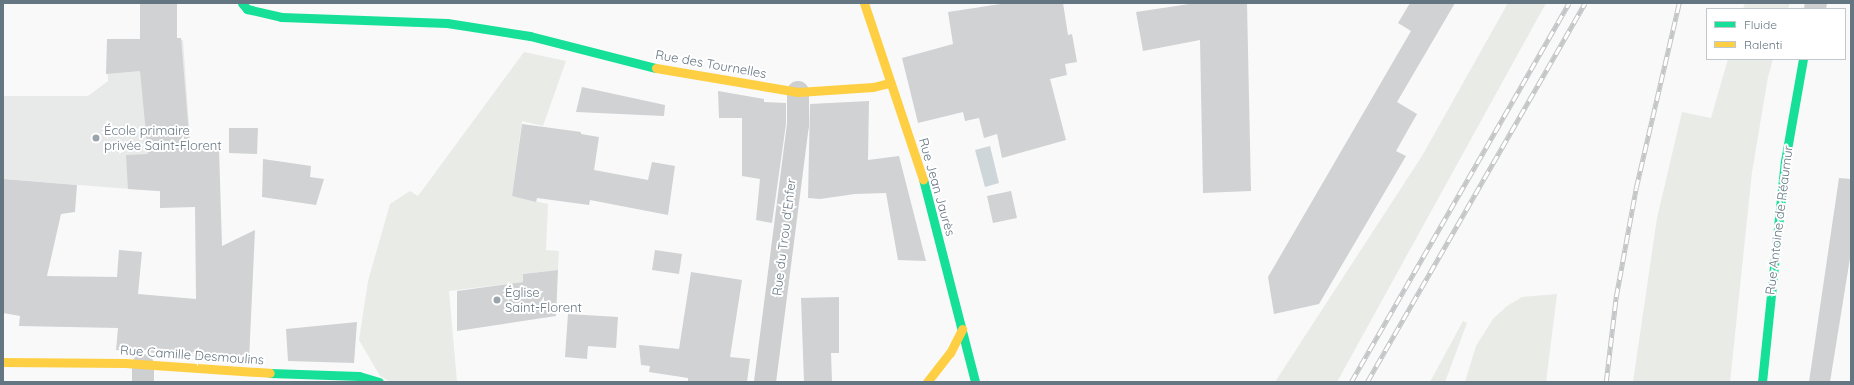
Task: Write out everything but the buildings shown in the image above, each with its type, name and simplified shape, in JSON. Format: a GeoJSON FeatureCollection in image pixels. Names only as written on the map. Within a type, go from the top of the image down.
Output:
{"type":"FeatureCollection","features":[{"type":"Feature","properties":{"kind":"street","name":"Rue des Tournelles"},"geometry":{"type":"LineString","coordinates":[[242,3],[247,9],[281,17],[447,23],[530,36],[660,69],[798,92],[873,87],[890,83]]}},
{"type":"Feature","properties":{"kind":"street","name":"Rue Jean Jaurès"},"geometry":{"type":"LineString","coordinates":[[864,3],[921,171],[975,382]]}},
{"type":"Feature","properties":{"kind":"street","name":"Rue Antoine de Réaumur"},"geometry":{"type":"LineString","coordinates":[[1762,382],[1785,161],[1803,60]]}},
{"type":"Feature","properties":{"kind":"street","name":"Rue du Trou d'Enfer"},"geometry":{"type":"LineString","coordinates":[[765,382],[798,125],[798,92]]}},
{"type":"Feature","properties":{"kind":"street"},"geometry":{"type":"LineString","coordinates":[[927,382],[950,353],[962,329]]}},
{"type":"Feature","properties":{"kind":"street","name":"Rue Camille Desmoulins"},"geometry":{"type":"LineString","coordinates":[[3,362],[143,373],[231,372],[359,376],[379,382]]}},
{"type":"Feature","properties":{"kind":"shaded area"},"geometry":{"type":"Polygon","coordinates":[[[1508,3],[1546,3],[1337,382],[1275,382],[1422,156],[1508,3]]]}},
{"type":"Feature","properties":{"kind":"shaded area"},"geometry":{"type":"Polygon","coordinates":[[[1745,3],[1790,3],[1788,8],[1743,8],[1745,3]]]}},
{"type":"Feature","properties":{"kind":"shaded area","name":"École primaire privée Saint-Florent"},"geometry":{"type":"Polygon","coordinates":[[[107,39],[183,40],[194,194],[3,179],[3,96],[88,96],[108,81],[107,39]]]}},
{"type":"Feature","properties":{"kind":"shaded area"},"geometry":{"type":"Polygon","coordinates":[[[524,52],[566,61],[543,126],[522,121],[512,196],[548,204],[546,250],[559,251],[558,270],[523,274],[523,282],[449,291],[457,382],[391,382],[380,376],[359,340],[368,281],[390,204],[410,191],[418,196],[524,52]]]}},
{"type":"Feature","properties":{"kind":"shaded area"},"geometry":{"type":"Polygon","coordinates":[[[1728,60],[1773,60],[1768,77],[1752,172],[1730,382],[1633,382],[1657,218],[1682,112],[1711,118],[1728,60]]]}},
{"type":"Feature","properties":{"kind":"shaded area"},"geometry":{"type":"Polygon","coordinates":[[[990,146],[999,183],[985,187],[975,150],[990,146]]]}},
{"type":"Feature","properties":{"kind":"shaded area"},"geometry":{"type":"Polygon","coordinates":[[[1557,294],[1546,382],[1465,382],[1476,346],[1493,319],[1507,306],[1522,297],[1557,294]]]}},
{"type":"Feature","properties":{"kind":"shaded area"},"geometry":{"type":"Polygon","coordinates":[[[1463,321],[1467,323],[1445,382],[1430,382],[1463,321]]]}},
{"type":"Feature","properties":{"kind":"railway"},"geometry":{"type":"LineString","coordinates":[[1351,382],[1569,3]]}},
{"type":"Feature","properties":{"kind":"railway"},"geometry":{"type":"LineString","coordinates":[[1367,382],[1585,3]]}},
{"type":"Feature","properties":{"kind":"railway"},"geometry":{"type":"LineString","coordinates":[[1606,382],[1616,297],[1636,188],[1679,3]]}},
{"type":"Feature","properties":{"kind":"traffic: fast"},"geometry":{"type":"LineString","coordinates":[[242,3],[247,9],[281,17],[447,23],[530,36],[656,68]]}},
{"type":"Feature","properties":{"kind":"traffic: fast"},"geometry":{"type":"LineString","coordinates":[[1762,382],[1785,161],[1803,60]]}},
{"type":"Feature","properties":{"kind":"traffic: fast"},"geometry":{"type":"LineString","coordinates":[[923,179],[975,382]]}},
{"type":"Feature","properties":{"kind":"traffic: fast"},"geometry":{"type":"LineString","coordinates":[[270,373],[359,376],[379,382]]}},
{"type":"Feature","properties":{"kind":"traffic: slow"},"geometry":{"type":"LineString","coordinates":[[864,3],[923,179]]}},
{"type":"Feature","properties":{"kind":"traffic: slow"},"geometry":{"type":"LineString","coordinates":[[656,68],[798,92],[873,87],[889,83]]}},
{"type":"Feature","properties":{"kind":"traffic: slow"},"geometry":{"type":"LineString","coordinates":[[927,382],[950,353],[962,329]]}},
{"type":"Feature","properties":{"kind":"traffic: slow"},"geometry":{"type":"LineString","coordinates":[[3,362],[125,363],[270,373]]}},
{"type":"Feature","properties":{"kind":"place","name":"École primaire privée Saint-Florent"},"geometry":{"type":"Point","coordinates":[96,138]}},
{"type":"Feature","properties":{"kind":"place","name":"Église Saint-Florent"},"geometry":{"type":"Point","coordinates":[497,300]}}]}
